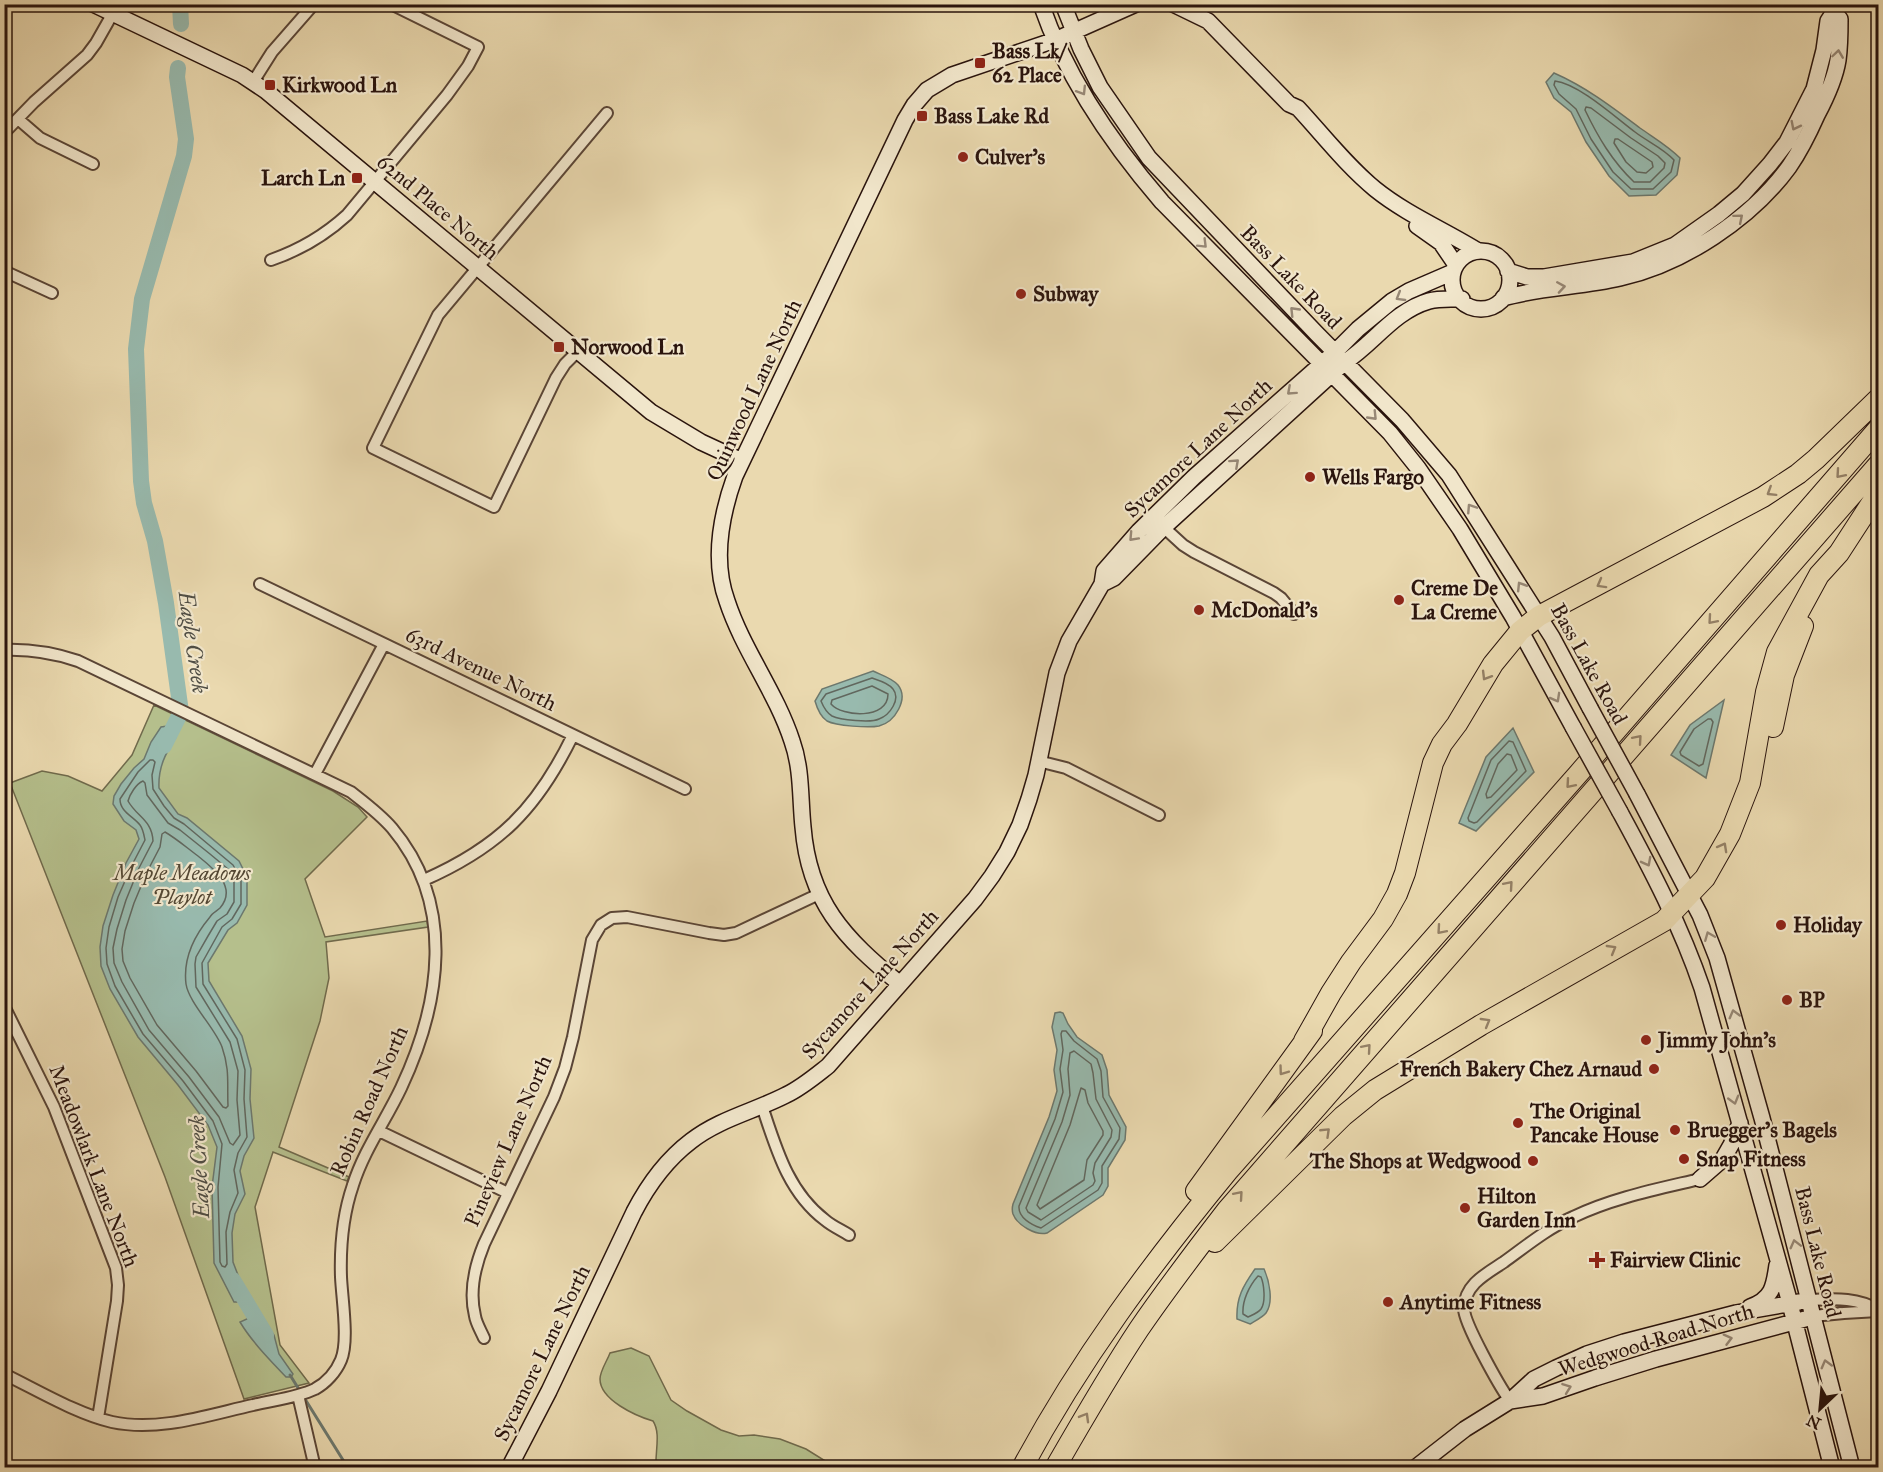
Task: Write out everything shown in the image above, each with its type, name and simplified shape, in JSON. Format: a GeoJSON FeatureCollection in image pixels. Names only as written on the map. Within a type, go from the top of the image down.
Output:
{"type":"FeatureCollection","features":[{"type":"Feature","properties":{"kind":"highway"},"geometry":{"type":"LineString","coordinates":[[1073,1381],[1130,1282],[1304,1041],[1363,967],[1401,910],[1417,874],[1442,772],[1457,724],[1493,664],[1520,631],[1539,616],[1773,490],[1798,474],[1878,399]]}},
{"type":"Feature","properties":{"kind":"highway"},"geometry":{"type":"LineString","coordinates":[[1022,1467],[1073,1381],[1128,1298],[1177,1233],[1228,1172],[1580,774],[1878,429]]}},
{"type":"Feature","properties":{"kind":"highway"},"geometry":{"type":"LineString","coordinates":[[1055,1467],[1108,1377],[1165,1291],[1241,1193],[1878,465]]}},
{"type":"Feature","properties":{"kind":"highway"},"geometry":{"type":"LineString","coordinates":[[1165,1291],[1300,1157],[1343,1116],[1375,1090],[1481,1025],[1664,921],[1705,878],[1730,834],[1750,783],[1766,692],[1777,652],[1819,575],[1839,553],[1878,493]]}},
{"type":"Feature","properties":{"kind":"street","name":"62nd Place North"},"geometry":{"type":"LineString","coordinates":[[93,4],[253,82],[288,108],[651,412],[692,437],[742,461]]}},
{"type":"Feature","properties":{"kind":"street"},"geometry":{"type":"LineString","coordinates":[[253,82],[272,52],[314,4]]}},
{"type":"Feature","properties":{"kind":"street"},"geometry":{"type":"LineString","coordinates":[[270,260],[292,253],[313,242],[347,215],[447,95],[468,66],[478,46],[392,4]]}},
{"type":"Feature","properties":{"kind":"street","name":"Bass Lake Road"},"geometry":{"type":"LineString","coordinates":[[1041,4],[1067,66],[1110,135],[1146,184],[1390,433],[1418,468],[1460,529],[1520,631],[1620,812],[1686,943],[1702,988],[1791,1304],[1832,1467]]}},
{"type":"Feature","properties":{"kind":"street","name":"Bass Lake Road"},"geometry":{"type":"LineString","coordinates":[[1063,4],[1073,32],[1100,87],[1149,158],[1402,420],[1449,475],[1552,637],[1637,794],[1710,936],[1729,995],[1852,1467]]}},
{"type":"Feature","properties":{"kind":"street","name":"Quinwood Lane North"},"geometry":{"type":"LineString","coordinates":[[900,984],[843,931],[829,913],[810,872],[805,850],[799,771],[793,743],[777,703],[725,597],[719,552],[727,498],[742,461],[914,105],[927,90],[952,75],[1055,40],[1136,4]]}},
{"type":"Feature","properties":{"kind":"street"},"geometry":{"type":"LineString","coordinates":[[1173,4],[1209,21],[1289,104],[1298,108],[1369,188],[1400,216],[1442,243],[1454,269]]}},
{"type":"Feature","properties":{"kind":"street"},"geometry":{"type":"LineString","coordinates":[[1508,271],[1527,277],[1544,277],[1633,262],[1675,245],[1719,214],[1756,179],[1787,142],[1814,89],[1824,50],[1828,21],[1835,8]]}},
{"type":"Feature","properties":{"kind":"street"},"geometry":{"type":"LineString","coordinates":[[1478,251],[1464,255],[1454,269],[1451,279],[1453,288],[1462,299],[1471,306],[1482,308],[1491,307],[1503,298],[1521,293],[1621,278],[1697,248],[1728,227],[1755,205],[1787,169],[1799,151],[1825,100],[1838,63],[1840,19],[1835,8]]}},
{"type":"Feature","properties":{"kind":"street"},"geometry":{"type":"LineString","coordinates":[[4,133],[87,55],[113,13]]}},
{"type":"Feature","properties":{"kind":"street"},"geometry":{"type":"LineString","coordinates":[[578,351],[565,364],[556,378],[494,507],[373,448],[432,326],[446,305],[607,113]]}},
{"type":"Feature","properties":{"kind":"street"},"geometry":{"type":"LineString","coordinates":[[18,119],[40,138],[93,164]]}},
{"type":"Feature","properties":{"kind":"street"},"geometry":{"type":"LineString","coordinates":[[1369,188],[1478,251],[1500,259],[1506,265],[1510,285],[1503,298]]}},
{"type":"Feature","properties":{"kind":"street"},"geometry":{"type":"LineString","coordinates":[[1340,357],[1359,329],[1392,301],[1454,269]]}},
{"type":"Feature","properties":{"kind":"street"},"geometry":{"type":"LineString","coordinates":[[4,271],[52,293]]}},
{"type":"Feature","properties":{"kind":"street"},"geometry":{"type":"LineString","coordinates":[[1340,357],[1357,354],[1402,314],[1414,307],[1430,301],[1462,299]]}},
{"type":"Feature","properties":{"kind":"street","name":"Sycamore Lane North"},"geometry":{"type":"LineString","coordinates":[[509,1467],[549,1391],[634,1212],[651,1182],[691,1141],[720,1124],[787,1095],[809,1082],[828,1066],[975,899],[992,876],[1020,825],[1029,799],[1057,674],[1069,641],[1102,584],[1104,571],[1121,550],[1158,522],[1194,477],[1340,357]]}},
{"type":"Feature","properties":{"kind":"street"},"geometry":{"type":"LineString","coordinates":[[1158,522],[1194,552],[1274,593],[1294,614]]}},
{"type":"Feature","properties":{"kind":"street","name":"63rd Avenue North"},"geometry":{"type":"LineString","coordinates":[[260,584],[685,789]]}},
{"type":"Feature","properties":{"kind":"street"},"geometry":{"type":"LineString","coordinates":[[315,774],[384,644]]}},
{"type":"Feature","properties":{"kind":"street","name":"Robin Road North"},"geometry":{"type":"LineString","coordinates":[[4,650],[48,653],[78,661],[351,792],[391,827],[407,849],[423,880],[430,900],[435,927],[436,953],[432,992],[416,1053],[403,1085],[353,1182],[345,1212],[341,1242],[345,1337],[342,1359],[328,1380],[298,1395],[174,1422],[130,1425],[98,1418],[4,1374]]}},
{"type":"Feature","properties":{"kind":"street"},"geometry":{"type":"LineString","coordinates":[[423,880],[463,861],[512,825],[550,778],[573,735]]}},
{"type":"Feature","properties":{"kind":"street"},"geometry":{"type":"LineString","coordinates":[[1038,761],[1066,768],[1159,815]]}},
{"type":"Feature","properties":{"kind":"street","name":"Pineview Lane North"},"geometry":{"type":"LineString","coordinates":[[484,1338],[474,1316],[473,1284],[477,1263],[554,1097],[565,1068],[592,940],[601,925],[612,918],[627,917],[709,933],[730,934],[819,894]]}},
{"type":"Feature","properties":{"kind":"street","name":"Meadowlark Lane North"},"geometry":{"type":"LineString","coordinates":[[4,1006],[54,1107],[116,1268],[117,1301],[98,1418]]}},
{"type":"Feature","properties":{"kind":"street"},"geometry":{"type":"LineString","coordinates":[[762,1106],[784,1168],[796,1188],[827,1222],[849,1235]]}},
{"type":"Feature","properties":{"kind":"street"},"geometry":{"type":"LineString","coordinates":[[1510,1401],[1501,1388],[1463,1310],[1465,1298],[1472,1286],[1542,1234],[1572,1217],[1595,1207],[1700,1179],[1723,1159],[1740,1123]]}},
{"type":"Feature","properties":{"kind":"street"},"geometry":{"type":"LineString","coordinates":[[379,1131],[508,1193]]}},
{"type":"Feature","properties":{"kind":"street"},"geometry":{"type":"LineString","coordinates":[[1736,1313],[1768,1297],[1774,1282],[1778,1260]]}},
{"type":"Feature","properties":{"kind":"street"},"geometry":{"type":"LineString","coordinates":[[1809,1300],[1846,1299],[1869,1304],[1878,1311]]}},
{"type":"Feature","properties":{"kind":"street","name":"Wedgwood Road North"},"geometry":{"type":"LineString","coordinates":[[1415,1467],[1465,1429],[1510,1401],[1534,1379],[1587,1354],[1736,1313],[1809,1300]]}},
{"type":"Feature","properties":{"kind":"street"},"geometry":{"type":"LineString","coordinates":[[1813,1316],[1878,1311]]}},
{"type":"Feature","properties":{"kind":"street","name":"Wedgwood Road North"},"geometry":{"type":"LineString","coordinates":[[1510,1401],[1544,1396],[1656,1359],[1813,1316]]}},
{"type":"Feature","properties":{"kind":"street"},"geometry":{"type":"LineString","coordinates":[[298,1395],[315,1467]]}},
{"type":"Feature","properties":{"kind":"green space","name":"Maple Meadows Playlot"},"geometry":{"type":"Polygon","coordinates":[[[154,705],[333,791],[358,807],[367,817],[305,879],[325,937],[427,921],[428,927],[326,942],[329,978],[320,1021],[279,1147],[349,1177],[347,1181],[273,1152],[255,1207],[280,1345],[309,1383],[244,1399],[165,1177],[10,783],[42,771],[68,776],[102,791],[132,755],[154,705]]]}},
{"type":"Feature","properties":{"kind":"green space"},"geometry":{"type":"Polygon","coordinates":[[[631,1348],[649,1356],[671,1400],[687,1411],[721,1430],[739,1436],[754,1435],[780,1439],[806,1449],[835,1467],[656,1467],[657,1437],[653,1421],[612,1400],[602,1387],[600,1379],[610,1353],[631,1348]]]}},
{"type":"Feature","properties":{"kind":"water"},"geometry":{"type":"Polygon","coordinates":[[[1554,73],[1598,98],[1671,150],[1680,158],[1677,175],[1656,195],[1629,196],[1609,176],[1586,142],[1571,112],[1554,98],[1546,82],[1554,73]]]}},
{"type":"Feature","properties":{"kind":"water"},"geometry":{"type":"Polygon","coordinates":[[[873,671],[893,680],[901,691],[901,703],[895,715],[885,724],[868,727],[827,721],[815,701],[822,689],[873,671]]]}},
{"type":"Feature","properties":{"kind":"water"},"geometry":{"type":"Polygon","coordinates":[[[1724,700],[1706,778],[1671,755],[1690,725],[1724,700]]]}},
{"type":"Feature","properties":{"kind":"water"},"geometry":{"type":"Polygon","coordinates":[[[174,725],[176,737],[163,761],[159,788],[178,814],[187,818],[239,861],[247,877],[247,905],[237,923],[228,930],[208,963],[209,981],[242,1036],[251,1069],[250,1099],[254,1138],[244,1156],[240,1171],[245,1194],[235,1214],[232,1233],[233,1262],[246,1296],[238,1302],[234,1302],[214,1263],[212,1187],[217,1147],[208,1125],[138,1037],[110,989],[101,966],[100,947],[103,926],[126,863],[139,839],[136,830],[124,821],[113,804],[114,796],[121,784],[144,759],[161,727],[174,725]]]}},
{"type":"Feature","properties":{"kind":"water"},"geometry":{"type":"Polygon","coordinates":[[[1513,728],[1534,772],[1476,831],[1459,823],[1486,757],[1513,728]]]}},
{"type":"Feature","properties":{"kind":"water"},"geometry":{"type":"Polygon","coordinates":[[[1055,1013],[1063,1013],[1077,1037],[1102,1055],[1107,1070],[1109,1095],[1126,1127],[1125,1140],[1108,1168],[1108,1186],[1103,1195],[1047,1233],[1038,1233],[1023,1226],[1015,1218],[1012,1208],[1049,1117],[1057,1091],[1054,1070],[1057,1050],[1052,1027],[1055,1013]]]}},
{"type":"Feature","properties":{"kind":"water"},"geometry":{"type":"Polygon","coordinates":[[[1255,1269],[1264,1269],[1269,1285],[1270,1303],[1265,1314],[1250,1324],[1237,1319],[1237,1312],[1241,1292],[1255,1269]]]}},
{"type":"Feature","properties":{"kind":"water"},"geometry":{"type":"Polygon","coordinates":[[[258,1314],[274,1335],[279,1354],[293,1374],[291,1377],[286,1377],[250,1337],[240,1322],[258,1314]]]}},
{"type":"Feature","properties":{"kind":"waterway","name":"Eagle Creek"},"geometry":{"type":"LineString","coordinates":[[180,4],[181,24]]}},
{"type":"Feature","properties":{"kind":"waterway","name":"Eagle Creek"},"geometry":{"type":"LineString","coordinates":[[164,746],[181,712],[166,603],[141,481],[136,349],[142,299],[184,156],[186,139],[177,77],[178,68]]}},
{"type":"Feature","properties":{"kind":"waterway","name":"Eagle Creek"},"geometry":{"type":"LineString","coordinates":[[233,1280],[266,1335]]}},
{"type":"Feature","properties":{"kind":"waterway","name":"Eagle Creek"},"geometry":{"type":"LineString","coordinates":[[290,1375],[348,1468]]}},
{"type":"Feature","properties":{"kind":"place","name":"Bass Lk/ 62 Place"},"geometry":{"type":"Point","coordinates":[980,63]}},
{"type":"Feature","properties":{"kind":"place","name":"Kirkwood Ln"},"geometry":{"type":"Point","coordinates":[270,85]}},
{"type":"Feature","properties":{"kind":"place","name":"Bass Lake Rd"},"geometry":{"type":"Point","coordinates":[922,116]}},
{"type":"Feature","properties":{"kind":"place","name":"Culver's"},"geometry":{"type":"Point","coordinates":[963,157]}},
{"type":"Feature","properties":{"kind":"place","name":"Larch Ln"},"geometry":{"type":"Point","coordinates":[357,178]}},
{"type":"Feature","properties":{"kind":"place","name":"Subway"},"geometry":{"type":"Point","coordinates":[1021,294]}},
{"type":"Feature","properties":{"kind":"place","name":"Norwood Ln"},"geometry":{"type":"Point","coordinates":[559,347]}},
{"type":"Feature","properties":{"kind":"place","name":"Wells Fargo"},"geometry":{"type":"Point","coordinates":[1310,477]}},
{"type":"Feature","properties":{"kind":"place","name":"Creme De La Creme"},"geometry":{"type":"Point","coordinates":[1399,600]}},
{"type":"Feature","properties":{"kind":"place","name":"McDonald's"},"geometry":{"type":"Point","coordinates":[1199,610]}},
{"type":"Feature","properties":{"kind":"place","name":"Holiday"},"geometry":{"type":"Point","coordinates":[1781,925]}},
{"type":"Feature","properties":{"kind":"place","name":"BP"},"geometry":{"type":"Point","coordinates":[1787,1000]}},
{"type":"Feature","properties":{"kind":"place","name":"Jimmy John's"},"geometry":{"type":"Point","coordinates":[1646,1040]}},
{"type":"Feature","properties":{"kind":"place","name":"French Bakery Chez Arnaud"},"geometry":{"type":"Point","coordinates":[1654,1069]}},
{"type":"Feature","properties":{"kind":"place","name":"The Original Pancake House"},"geometry":{"type":"Point","coordinates":[1518,1123]}},
{"type":"Feature","properties":{"kind":"place","name":"Bruegger's Bagels"},"geometry":{"type":"Point","coordinates":[1675,1130]}},
{"type":"Feature","properties":{"kind":"place","name":"Snap Fitness"},"geometry":{"type":"Point","coordinates":[1684,1159]}},
{"type":"Feature","properties":{"kind":"place","name":"The Shops at Wedgwood"},"geometry":{"type":"Point","coordinates":[1533,1161]}},
{"type":"Feature","properties":{"kind":"place","name":"Hilton Garden Inn"},"geometry":{"type":"Point","coordinates":[1465,1208]}},
{"type":"Feature","properties":{"kind":"place","name":"Fairview Clinic"},"geometry":{"type":"Point","coordinates":[1597,1260]}},
{"type":"Feature","properties":{"kind":"place","name":"Anytime Fitness"},"geometry":{"type":"Point","coordinates":[1388,1302]}}]}
